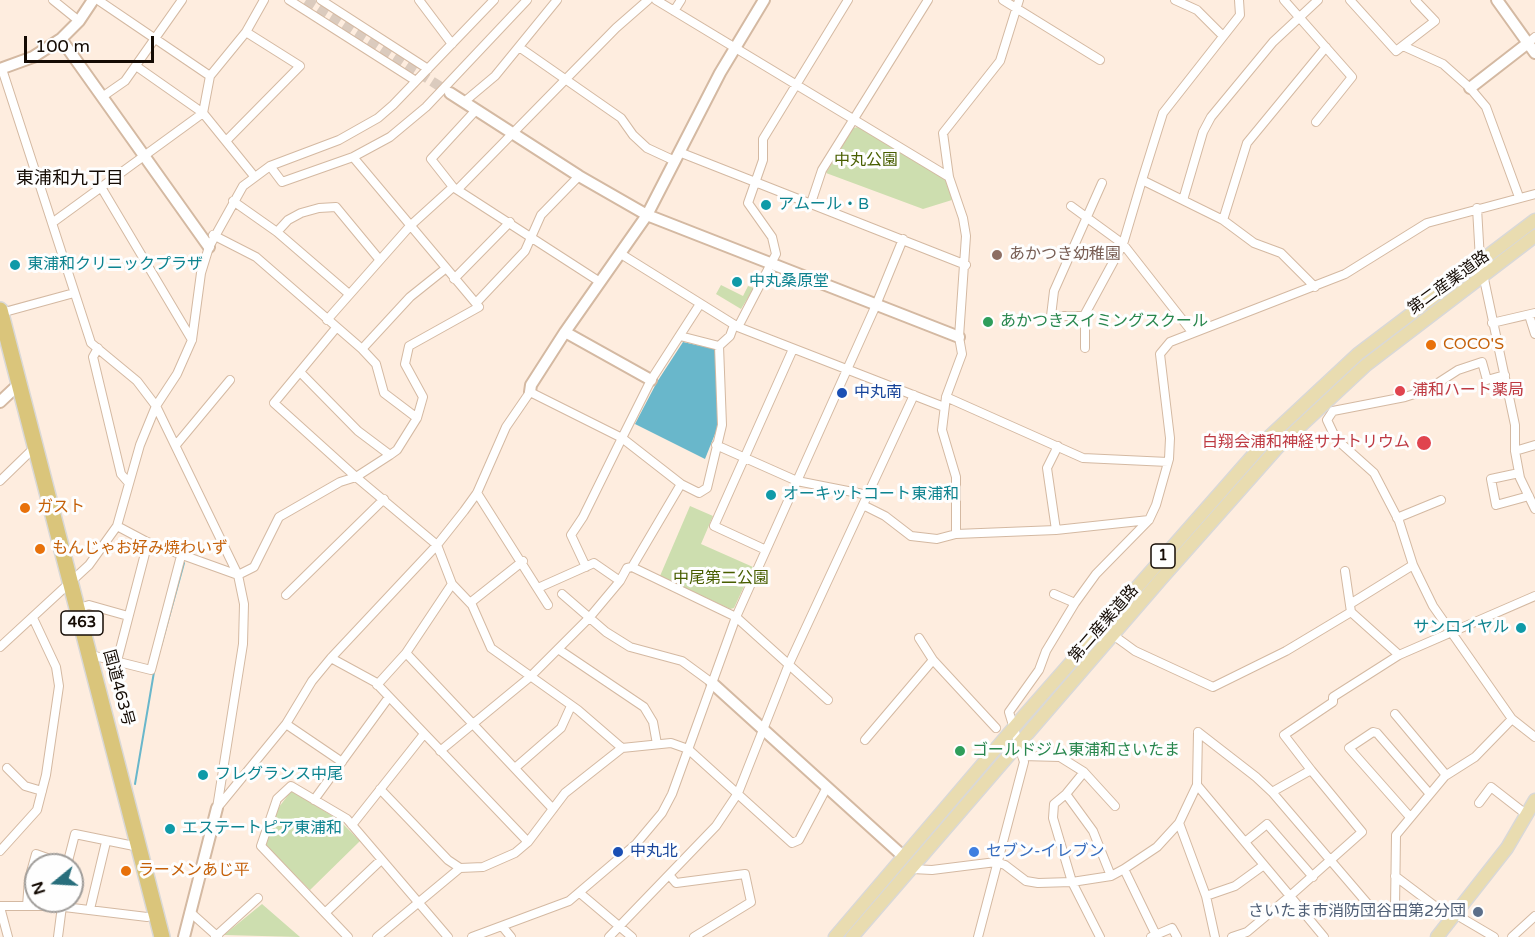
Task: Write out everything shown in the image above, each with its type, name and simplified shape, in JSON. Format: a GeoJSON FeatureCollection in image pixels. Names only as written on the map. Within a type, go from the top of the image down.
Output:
{"type":"FeatureCollection","features":[{"type":"Feature","properties":{"kind":"highway","name":"国道463号"},"geometry":{"type":"LineString","coordinates":[[0,312],[141,847],[152,917],[162,937]]}},
{"type":"Feature","properties":{"kind":"main road","name":"第二産業道路"},"geometry":{"type":"LineString","coordinates":[[835,937],[1013,728],[1269,436],[1358,354],[1535,220]]}},
{"type":"Feature","properties":{"kind":"main road","name":"第二産業道路"},"geometry":{"type":"LineString","coordinates":[[852,937],[1020,750],[1113,635],[1278,447],[1366,365],[1483,274],[1535,237]]}},
{"type":"Feature","properties":{"kind":"main road"},"geometry":{"type":"LineString","coordinates":[[1437,937],[1507,848],[1535,801]]}},
{"type":"Feature","properties":{"kind":"street"},"geometry":{"type":"LineString","coordinates":[[52,0],[79,21]]}},
{"type":"Feature","properties":{"kind":"street"},"geometry":{"type":"LineString","coordinates":[[93,0],[79,21],[61,39],[33,57],[1,69],[91,343],[138,381],[156,406],[238,575],[244,604],[243,644],[216,808],[184,937]]}},
{"type":"Feature","properties":{"kind":"street"},"geometry":{"type":"LineString","coordinates":[[98,0],[210,76]]}},
{"type":"Feature","properties":{"kind":"street"},"geometry":{"type":"LineString","coordinates":[[102,97],[125,81],[182,0]]}},
{"type":"Feature","properties":{"kind":"street"},"geometry":{"type":"LineString","coordinates":[[52,222],[203,113],[210,76],[246,32],[264,0]]}},
{"type":"Feature","properties":{"kind":"street"},"geometry":{"type":"LineString","coordinates":[[289,0],[416,81]]}},
{"type":"Feature","properties":{"kind":"street"},"geometry":{"type":"LineString","coordinates":[[321,0],[428,69]]}},
{"type":"Feature","properties":{"kind":"street"},"geometry":{"type":"LineString","coordinates":[[419,0],[452,44]]}},
{"type":"Feature","properties":{"kind":"street"},"geometry":{"type":"LineString","coordinates":[[0,647],[72,582],[100,552],[117,526],[128,482],[156,406],[177,374],[192,340],[201,273],[213,235],[233,201],[254,176],[270,166],[339,140],[365,126],[393,105],[494,0]]}},
{"type":"Feature","properties":{"kind":"street"},"geometry":{"type":"LineString","coordinates":[[270,166],[282,182],[353,157],[377,145],[409,123],[527,0]]}},
{"type":"Feature","properties":{"kind":"street"},"geometry":{"type":"LineString","coordinates":[[464,102],[495,76],[557,0]]}},
{"type":"Feature","properties":{"kind":"street"},"geometry":{"type":"LineString","coordinates":[[327,320],[410,226],[456,188],[513,134],[616,28],[648,0]]}},
{"type":"Feature","properties":{"kind":"street"},"geometry":{"type":"LineString","coordinates":[[656,0],[949,177]]}},
{"type":"Feature","properties":{"kind":"street"},"geometry":{"type":"LineString","coordinates":[[674,11],[681,0]]}},
{"type":"Feature","properties":{"kind":"street"},"geometry":{"type":"LineString","coordinates":[[216,808],[286,724],[312,681],[331,658],[437,545],[477,493],[506,427],[530,392],[531,385],[565,332],[647,215],[735,47],[764,0]]}},
{"type":"Feature","properties":{"kind":"street"},"geometry":{"type":"LineString","coordinates":[[530,392],[622,438],[681,484],[699,493],[707,488],[722,425],[719,346],[730,336],[776,254],[772,237],[748,203],[763,160],[763,139],[848,0]]}},
{"type":"Feature","properties":{"kind":"street"},"geometry":{"type":"LineString","coordinates":[[811,203],[822,170],[928,0]]}},
{"type":"Feature","properties":{"kind":"street"},"geometry":{"type":"LineString","coordinates":[[1003,0],[1017,4],[1100,60]]}},
{"type":"Feature","properties":{"kind":"street"},"geometry":{"type":"LineString","coordinates":[[1175,0],[1197,10],[1223,36]]}},
{"type":"Feature","properties":{"kind":"street"},"geometry":{"type":"LineString","coordinates":[[1085,348],[1085,316],[1123,244],[1163,113],[1240,15],[1239,0]]}},
{"type":"Feature","properties":{"kind":"street"},"geometry":{"type":"LineString","coordinates":[[1284,0],[1352,77],[1316,122]]}},
{"type":"Feature","properties":{"kind":"street"},"geometry":{"type":"LineString","coordinates":[[1183,200],[1203,132],[1211,117],[1273,42],[1318,0]]}},
{"type":"Feature","properties":{"kind":"street"},"geometry":{"type":"LineString","coordinates":[[1350,0],[1396,51],[1435,21],[1415,0]]}},
{"type":"Feature","properties":{"kind":"street"},"geometry":{"type":"LineString","coordinates":[[1497,0],[1531,40],[1535,53]]}},
{"type":"Feature","properties":{"kind":"street"},"geometry":{"type":"LineString","coordinates":[[956,534],[956,477],[942,430],[946,398],[962,354],[959,337],[966,265],[963,218],[949,177],[943,133],[1000,61],[1017,4]]}},
{"type":"Feature","properties":{"kind":"street"},"geometry":{"type":"LineString","coordinates":[[226,140],[300,66],[246,32]]}},
{"type":"Feature","properties":{"kind":"street"},"geometry":{"type":"LineString","coordinates":[[61,39],[209,247]]}},
{"type":"Feature","properties":{"kind":"street"},"geometry":{"type":"LineString","coordinates":[[1470,88],[1531,40]]}},
{"type":"Feature","properties":{"kind":"street"},"geometry":{"type":"LineString","coordinates":[[1404,46],[1443,64],[1470,88],[1490,116],[1519,197]]}},
{"type":"Feature","properties":{"kind":"street"},"geometry":{"type":"LineString","coordinates":[[519,47],[621,118],[633,135],[647,148],[677,156],[811,203],[966,265]]}},
{"type":"Feature","properties":{"kind":"street"},"geometry":{"type":"LineString","coordinates":[[1223,220],[1247,143],[1326,47]]}},
{"type":"Feature","properties":{"kind":"street"},"geometry":{"type":"LineString","coordinates":[[136,66],[203,113],[254,176]]}},
{"type":"Feature","properties":{"kind":"street"},"geometry":{"type":"LineString","coordinates":[[450,93],[579,176],[647,215],[959,337]]}},
{"type":"Feature","properties":{"kind":"street"},"geometry":{"type":"LineString","coordinates":[[476,110],[431,159],[456,188],[533,236],[600,282]]}},
{"type":"Feature","properties":{"kind":"street"},"geometry":{"type":"LineString","coordinates":[[117,526],[181,556],[238,575],[254,567],[279,518],[340,482],[356,477],[397,450],[417,418],[423,397],[405,364],[409,346],[479,307],[353,157]]}},
{"type":"Feature","properties":{"kind":"street"},"geometry":{"type":"LineString","coordinates":[[476,303],[525,251],[541,214],[579,176]]}},
{"type":"Feature","properties":{"kind":"street"},"geometry":{"type":"LineString","coordinates":[[1142,180],[1223,220],[1254,243],[1281,253],[1315,287]]}},
{"type":"Feature","properties":{"kind":"street"},"geometry":{"type":"LineString","coordinates":[[1085,316],[1051,316],[1054,291],[1102,183]]}},
{"type":"Feature","properties":{"kind":"street"},"geometry":{"type":"LineString","coordinates":[[100,187],[192,340]]}},
{"type":"Feature","properties":{"kind":"street"},"geometry":{"type":"LineString","coordinates":[[978,937],[1024,762],[1009,712],[1038,670],[1075,603],[1096,574],[1149,520],[1168,462],[1169,417],[1160,354],[1170,342],[1192,332],[1345,274],[1427,223],[1535,194]]}},
{"type":"Feature","properties":{"kind":"street"},"geometry":{"type":"LineString","coordinates":[[233,201],[277,232],[349,294]]}},
{"type":"Feature","properties":{"kind":"street"},"geometry":{"type":"LineString","coordinates":[[1071,206],[1123,244],[1192,332]]}},
{"type":"Feature","properties":{"kind":"street"},"geometry":{"type":"LineString","coordinates":[[277,232],[288,220],[301,213],[336,207],[379,260]]}},
{"type":"Feature","properties":{"kind":"street"},"geometry":{"type":"LineString","coordinates":[[1476,208],[1480,260],[1515,425],[1515,451],[1519,473],[1535,509]]}},
{"type":"Feature","properties":{"kind":"street"},"geometry":{"type":"LineString","coordinates":[[454,279],[510,222]]}},
{"type":"Feature","properties":{"kind":"street"},"geometry":{"type":"LineString","coordinates":[[213,235],[256,257],[362,349],[376,364],[384,393],[417,418]]}},
{"type":"Feature","properties":{"kind":"street"},"geometry":{"type":"LineString","coordinates":[[472,937],[558,906],[581,894],[653,826],[672,794],[736,617],[876,305],[903,239]]}},
{"type":"Feature","properties":{"kind":"street"},"geometry":{"type":"LineString","coordinates":[[621,254],[736,326],[944,407]]}},
{"type":"Feature","properties":{"kind":"street"},"geometry":{"type":"LineString","coordinates":[[362,349],[410,297],[445,269]]}},
{"type":"Feature","properties":{"kind":"street"},"geometry":{"type":"LineString","coordinates":[[0,312],[74,293]]}},
{"type":"Feature","properties":{"kind":"street"},"geometry":{"type":"LineString","coordinates":[[586,567],[571,535],[583,517],[651,380],[700,304]]}},
{"type":"Feature","properties":{"kind":"street"},"geometry":{"type":"LineString","coordinates":[[1492,323],[1532,314],[1535,334]]}},
{"type":"Feature","properties":{"kind":"street"},"geometry":{"type":"LineString","coordinates":[[336,328],[274,403],[356,477],[437,545],[452,584],[470,603],[491,648],[572,706],[622,748]]}},
{"type":"Feature","properties":{"kind":"street"},"geometry":{"type":"LineString","coordinates":[[565,332],[651,380]]}},
{"type":"Feature","properties":{"kind":"street"},"geometry":{"type":"LineString","coordinates":[[680,336],[719,346]]}},
{"type":"Feature","properties":{"kind":"street"},"geometry":{"type":"LineString","coordinates":[[98,348],[93,357],[121,474],[128,482]]}},
{"type":"Feature","properties":{"kind":"street"},"geometry":{"type":"LineString","coordinates":[[766,550],[714,526],[793,349]]}},
{"type":"Feature","properties":{"kind":"street"},"geometry":{"type":"LineString","coordinates":[[1505,375],[1487,380],[1482,362],[1458,370],[1427,390],[1405,397],[1333,411],[1328,416],[1329,428],[1336,439],[1374,473],[1397,518],[1413,565],[1433,606],[1512,719],[1535,736]]}},
{"type":"Feature","properties":{"kind":"street"},"geometry":{"type":"LineString","coordinates":[[300,372],[358,431],[390,455]]}},
{"type":"Feature","properties":{"kind":"street"},"geometry":{"type":"LineString","coordinates":[[176,445],[230,380]]}},
{"type":"Feature","properties":{"kind":"street"},"geometry":{"type":"LineString","coordinates":[[0,402],[19,384]]}},
{"type":"Feature","properties":{"kind":"street"},"geometry":{"type":"LineString","coordinates":[[609,937],[621,928],[670,876],[726,813],[738,794],[789,664],[914,395]]}},
{"type":"Feature","properties":{"kind":"street"},"geometry":{"type":"LineString","coordinates":[[946,398],[1083,458],[1168,462]]}},
{"type":"Feature","properties":{"kind":"street"},"geometry":{"type":"LineString","coordinates":[[716,445],[796,481],[868,495]]}},
{"type":"Feature","properties":{"kind":"street"},"geometry":{"type":"LineString","coordinates":[[1515,451],[1535,445]]}},
{"type":"Feature","properties":{"kind":"street"},"geometry":{"type":"LineString","coordinates":[[0,481],[36,446]]}},
{"type":"Feature","properties":{"kind":"street"},"geometry":{"type":"LineString","coordinates":[[1056,530],[1047,468],[1058,446]]}},
{"type":"Feature","properties":{"kind":"street"},"geometry":{"type":"LineString","coordinates":[[1519,473],[1491,479],[1496,505],[1529,496]]}},
{"type":"Feature","properties":{"kind":"street"},"geometry":{"type":"LineString","coordinates":[[440,751],[530,677],[589,618],[620,581],[627,568],[632,567],[681,484]]}},
{"type":"Feature","properties":{"kind":"street"},"geometry":{"type":"LineString","coordinates":[[477,493],[548,605]]}},
{"type":"Feature","properties":{"kind":"street"},"geometry":{"type":"LineString","coordinates":[[286,595],[384,499]]}},
{"type":"Feature","properties":{"kind":"street"},"geometry":{"type":"LineString","coordinates":[[1397,518],[1441,500]]}},
{"type":"Feature","properties":{"kind":"street"},"geometry":{"type":"LineString","coordinates":[[863,506],[885,516],[911,536],[937,539],[956,534],[1056,530],[1149,520]]}},
{"type":"Feature","properties":{"kind":"street"},"geometry":{"type":"LineString","coordinates":[[117,661],[148,542]]}},
{"type":"Feature","properties":{"kind":"street"},"geometry":{"type":"LineString","coordinates":[[91,655],[151,670],[181,556]]}},
{"type":"Feature","properties":{"kind":"street"},"geometry":{"type":"LineString","coordinates":[[470,603],[522,561]]}},
{"type":"Feature","properties":{"kind":"street"},"geometry":{"type":"LineString","coordinates":[[538,588],[598,564],[620,581]]}},
{"type":"Feature","properties":{"kind":"street"},"geometry":{"type":"LineString","coordinates":[[1113,635],[1135,651],[1213,687],[1286,651],[1413,565]]}},
{"type":"Feature","properties":{"kind":"street"},"geometry":{"type":"LineString","coordinates":[[632,567],[736,617],[828,700]]}},
{"type":"Feature","properties":{"kind":"street"},"geometry":{"type":"LineString","coordinates":[[1345,571],[1350,608],[1399,655]]}},
{"type":"Feature","properties":{"kind":"street"},"geometry":{"type":"LineString","coordinates":[[377,685],[406,652],[452,584]]}},
{"type":"Feature","properties":{"kind":"street"},"geometry":{"type":"LineString","coordinates":[[562,594],[589,618],[630,647],[682,661],[712,683],[904,857]]}},
{"type":"Feature","properties":{"kind":"street"},"geometry":{"type":"LineString","coordinates":[[1054,594],[1075,603]]}},
{"type":"Feature","properties":{"kind":"street"},"geometry":{"type":"LineString","coordinates":[[1232,937],[1247,932],[1313,877],[1362,832],[1284,735],[1333,702],[1333,697],[1399,655],[1452,634],[1535,596]]}},
{"type":"Feature","properties":{"kind":"street"},"geometry":{"type":"LineString","coordinates":[[78,608],[89,605],[128,616]]}},
{"type":"Feature","properties":{"kind":"street"},"geometry":{"type":"LineString","coordinates":[[0,851],[38,810],[59,686],[56,667],[33,618]]}},
{"type":"Feature","properties":{"kind":"street"},"geometry":{"type":"LineString","coordinates":[[919,638],[933,660],[996,728]]}},
{"type":"Feature","properties":{"kind":"street"},"geometry":{"type":"LineString","coordinates":[[558,650],[644,707],[653,722],[657,744]]}},
{"type":"Feature","properties":{"kind":"street"},"geometry":{"type":"LineString","coordinates":[[406,652],[553,809]]}},
{"type":"Feature","properties":{"kind":"street"},"geometry":{"type":"LineString","coordinates":[[331,658],[377,685],[528,842]]}},
{"type":"Feature","properties":{"kind":"street"},"geometry":{"type":"LineString","coordinates":[[865,740],[933,660]]}},
{"type":"Feature","properties":{"kind":"street"},"geometry":{"type":"LineString","coordinates":[[314,800],[389,697]]}},
{"type":"Feature","properties":{"kind":"street"},"geometry":{"type":"LineString","coordinates":[[515,768],[561,728],[572,706]]}},
{"type":"Feature","properties":{"kind":"street"},"geometry":{"type":"LineString","coordinates":[[1395,714],[1446,775]]}},
{"type":"Feature","properties":{"kind":"street"},"geometry":{"type":"LineString","coordinates":[[1388,911],[1395,909],[1396,836],[1446,775],[1475,758],[1512,719]]}},
{"type":"Feature","properties":{"kind":"street"},"geometry":{"type":"LineString","coordinates":[[286,724],[342,762]]}},
{"type":"Feature","properties":{"kind":"street"},"geometry":{"type":"LineString","coordinates":[[912,869],[932,870],[996,862],[1005,865],[1026,881],[1072,882],[1111,876],[1124,870],[1157,847],[1179,823],[1197,786],[1198,732],[1257,777],[1272,792],[1373,910]]}},
{"type":"Feature","properties":{"kind":"street"},"geometry":{"type":"LineString","coordinates":[[1410,817],[1349,748],[1373,732],[1377,733],[1429,794]]}},
{"type":"Feature","properties":{"kind":"street"},"geometry":{"type":"LineString","coordinates":[[352,825],[424,734]]}},
{"type":"Feature","properties":{"kind":"street"},"geometry":{"type":"LineString","coordinates":[[380,789],[448,860],[460,868],[483,867],[515,853],[528,842],[565,793],[622,748],[670,743],[688,749],[792,843],[799,840],[827,787]]}},
{"type":"Feature","properties":{"kind":"street"},"geometry":{"type":"LineString","coordinates":[[1020,750],[1060,757],[1084,772],[1115,806]]}},
{"type":"Feature","properties":{"kind":"street"},"geometry":{"type":"LineString","coordinates":[[7,768],[25,786],[42,791]]}},
{"type":"Feature","properties":{"kind":"street"},"geometry":{"type":"LineString","coordinates":[[1272,792],[1311,770]]}},
{"type":"Feature","properties":{"kind":"street"},"geometry":{"type":"LineString","coordinates":[[1084,772],[1066,794],[1054,804],[1053,818],[1072,882],[1100,937]]}},
{"type":"Feature","properties":{"kind":"street"},"geometry":{"type":"LineString","coordinates":[[348,937],[261,846],[278,800],[291,786],[347,819],[448,937]]}},
{"type":"Feature","properties":{"kind":"street"},"geometry":{"type":"LineString","coordinates":[[1197,786],[1324,937]]}},
{"type":"Feature","properties":{"kind":"street"},"geometry":{"type":"LineString","coordinates":[[1479,802],[1491,787],[1527,815]]}},
{"type":"Feature","properties":{"kind":"street"},"geometry":{"type":"LineString","coordinates":[[1066,794],[1093,831],[1111,876]]}},
{"type":"Feature","properties":{"kind":"street"},"geometry":{"type":"LineString","coordinates":[[1179,823],[1206,896],[1215,937]]}},
{"type":"Feature","properties":{"kind":"street"},"geometry":{"type":"LineString","coordinates":[[1245,842],[1267,824],[1313,877]]}},
{"type":"Feature","properties":{"kind":"street"},"geometry":{"type":"LineString","coordinates":[[70,853],[75,834],[106,842],[141,847]]}},
{"type":"Feature","properties":{"kind":"street"},"geometry":{"type":"LineString","coordinates":[[90,909],[106,842]]}},
{"type":"Feature","properties":{"kind":"street"},"geometry":{"type":"LineString","coordinates":[[325,914],[381,860]]}},
{"type":"Feature","properties":{"kind":"street"},"geometry":{"type":"LineString","coordinates":[[1206,896],[1235,886],[1264,865]]}},
{"type":"Feature","properties":{"kind":"street"},"geometry":{"type":"LineString","coordinates":[[377,937],[460,868]]}},
{"type":"Feature","properties":{"kind":"street"},"geometry":{"type":"LineString","coordinates":[[1124,870],[1153,936],[1172,928],[1177,937]]}},
{"type":"Feature","properties":{"kind":"street"},"geometry":{"type":"LineString","coordinates":[[670,876],[676,883],[745,874],[751,902],[694,937]]}},
{"type":"Feature","properties":{"kind":"street"},"geometry":{"type":"LineString","coordinates":[[1395,876],[1454,917],[1494,937]]}},
{"type":"Feature","properties":{"kind":"street"},"geometry":{"type":"LineString","coordinates":[[581,894],[632,937]]}},
{"type":"Feature","properties":{"kind":"street"},"geometry":{"type":"LineString","coordinates":[[190,912],[216,937],[258,898]]}},
{"type":"Feature","properties":{"kind":"street"},"geometry":{"type":"LineString","coordinates":[[8,937],[0,907],[24,906]]}},
{"type":"Feature","properties":{"kind":"street"},"geometry":{"type":"LineString","coordinates":[[84,908],[152,917]]}},
{"type":"Feature","properties":{"kind":"street"},"geometry":{"type":"LineString","coordinates":[[58,913],[58,937]]}},
{"type":"Feature","properties":{"kind":"street"},"geometry":{"type":"LineString","coordinates":[[1512,937],[1535,916]]}},
{"type":"Feature","properties":{"kind":"street"},"geometry":{"type":"LineString","coordinates":[[502,926],[511,937]]}},
{"type":"Feature","properties":{"kind":"green space","name":"中丸公園"},"geometry":{"type":"Polygon","coordinates":[[[858,127],[946,180],[952,200],[923,209],[826,173],[853,128],[858,127]]]}},
{"type":"Feature","properties":{"kind":"green space"},"geometry":{"type":"Polygon","coordinates":[[[721,285],[743,296],[748,286],[754,288],[741,309],[716,294],[721,285]]]}},
{"type":"Feature","properties":{"kind":"green space","name":"中尾第二公園"},"geometry":{"type":"Polygon","coordinates":[[[690,506],[713,516],[701,544],[753,567],[734,608],[730,609],[660,576],[690,506]]]}},
{"type":"Feature","properties":{"kind":"green space"},"geometry":{"type":"Polygon","coordinates":[[[292,790],[340,821],[360,841],[310,890],[264,843],[279,807],[292,790]]]}},
{"type":"Feature","properties":{"kind":"green space"},"geometry":{"type":"Polygon","coordinates":[[[262,904],[300,937],[224,935],[262,904]]]}},
{"type":"Feature","properties":{"kind":"water"},"geometry":{"type":"Polygon","coordinates":[[[683,342],[715,349],[719,424],[705,459],[635,424],[657,382],[683,342]]]}},
{"type":"Feature","properties":{"kind":"waterway"},"geometry":{"type":"LineString","coordinates":[[161,646],[184,563]]}},
{"type":"Feature","properties":{"kind":"waterway"},"geometry":{"type":"LineString","coordinates":[[135,784],[154,672]]}},
{"type":"Feature","properties":{"kind":"tunnel"},"geometry":{"type":"LineString","coordinates":[[306,0],[450,93]]}},
{"type":"Feature","properties":{"kind":"place","name":"アムール・B"},"geometry":{"type":"Point","coordinates":[766,205]}},
{"type":"Feature","properties":{"kind":"place","name":"あかつき幼稚園"},"geometry":{"type":"Point","coordinates":[997,255]}},
{"type":"Feature","properties":{"kind":"place","name":"東浦和クリニックプラザ"},"geometry":{"type":"Point","coordinates":[15,265]}},
{"type":"Feature","properties":{"kind":"place","name":"中丸桑原堂"},"geometry":{"type":"Point","coordinates":[737,282]}},
{"type":"Feature","properties":{"kind":"place","name":"あかつきスイミングスクール"},"geometry":{"type":"Point","coordinates":[988,322]}},
{"type":"Feature","properties":{"kind":"place","name":"COCO'S"},"geometry":{"type":"Point","coordinates":[1431,345]}},
{"type":"Feature","properties":{"kind":"place","name":"浦和ハート薬局"},"geometry":{"type":"Point","coordinates":[1400,391]}},
{"type":"Feature","properties":{"kind":"place","name":"中丸南"},"geometry":{"type":"Point","coordinates":[842,393]}},
{"type":"Feature","properties":{"kind":"place","name":"白翔会浦和神経サナトリウム"},"geometry":{"type":"Point","coordinates":[1424,443]}},
{"type":"Feature","properties":{"kind":"place","name":"オーキットコート東浦和"},"geometry":{"type":"Point","coordinates":[771,495]}},
{"type":"Feature","properties":{"kind":"place","name":"ガスト"},"geometry":{"type":"Point","coordinates":[25,508]}},
{"type":"Feature","properties":{"kind":"place","name":"もんじゃお好み焼わいず"},"geometry":{"type":"Point","coordinates":[40,549]}},
{"type":"Feature","properties":{"kind":"place","name":"サンロイヤル"},"geometry":{"type":"Point","coordinates":[1521,628]}},
{"type":"Feature","properties":{"kind":"place","name":"ゴールドジム東浦和さいたま"},"geometry":{"type":"Point","coordinates":[960,751]}},
{"type":"Feature","properties":{"kind":"place","name":"フレグランス中尾"},"geometry":{"type":"Point","coordinates":[203,775]}},
{"type":"Feature","properties":{"kind":"place","name":"エステートピア東浦和"},"geometry":{"type":"Point","coordinates":[170,829]}},
{"type":"Feature","properties":{"kind":"place","name":"中丸北"},"geometry":{"type":"Point","coordinates":[618,852]}},
{"type":"Feature","properties":{"kind":"place","name":"セブン-イレブン"},"geometry":{"type":"Point","coordinates":[974,852]}},
{"type":"Feature","properties":{"kind":"place","name":"ラーメンあじ平"},"geometry":{"type":"Point","coordinates":[126,871]}},
{"type":"Feature","properties":{"kind":"place","name":"さいたま市消防団谷田第2分団"},"geometry":{"type":"Point","coordinates":[1478,912]}},
{"type":"Feature","properties":{"kind":"district","name":"東浦和九丁目"},"geometry":{"type":"Point","coordinates":[70,179]}}]}
